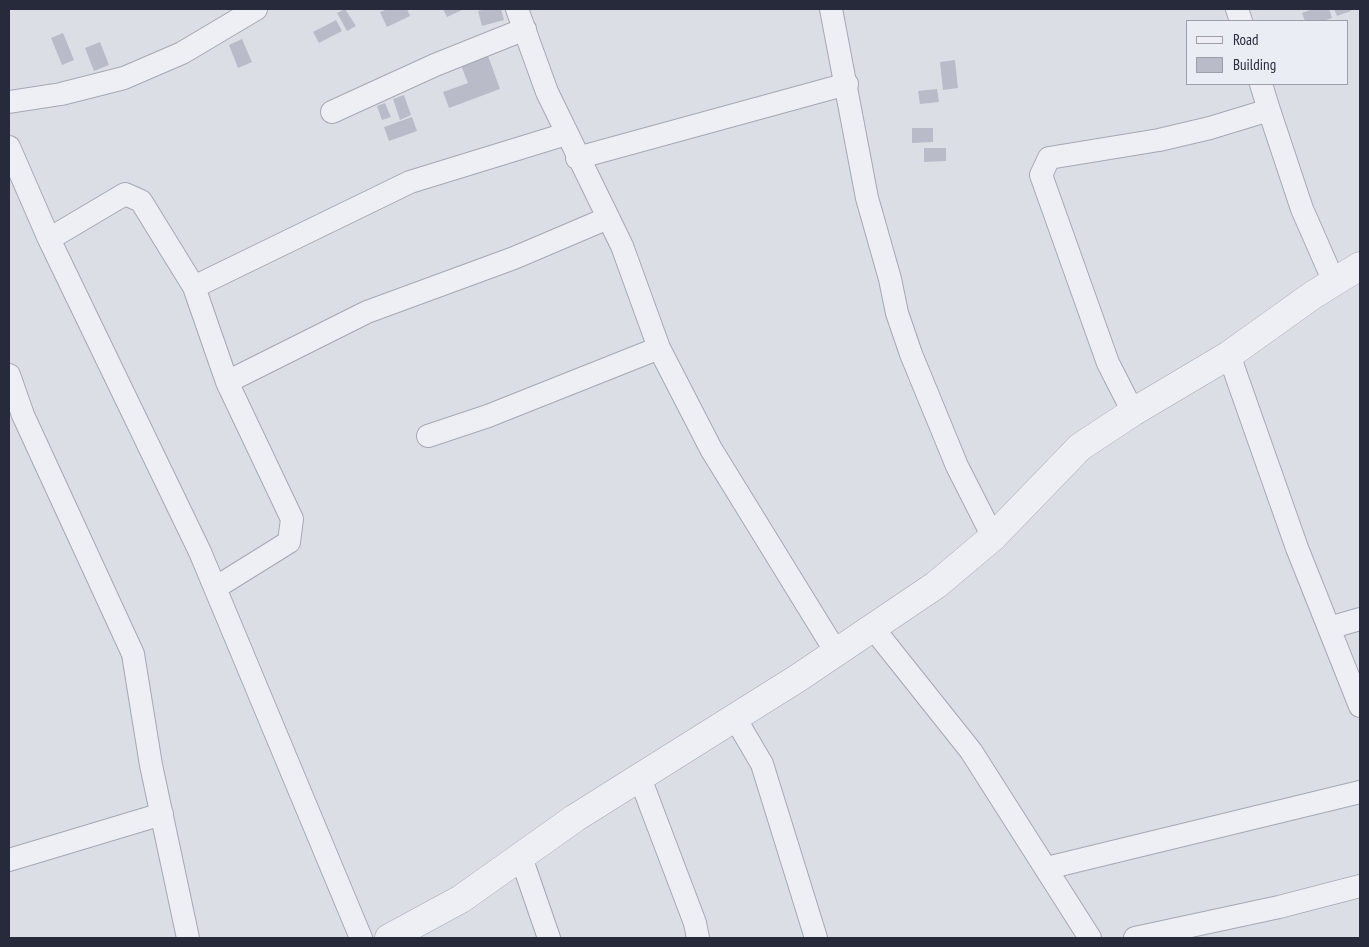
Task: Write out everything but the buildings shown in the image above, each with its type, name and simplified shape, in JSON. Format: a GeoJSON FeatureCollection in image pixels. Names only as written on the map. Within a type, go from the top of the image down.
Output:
{"type":"FeatureCollection","features":[{"type":"Feature","properties":{"kind":"street"},"geometry":{"type":"LineString","coordinates":[[9,102],[61,94],[124,78],[182,53],[256,9]]}},
{"type":"Feature","properties":{"kind":"street"},"geometry":{"type":"LineString","coordinates":[[831,9],[867,198],[890,279],[897,312],[911,354],[957,466],[993,537]]}},
{"type":"Feature","properties":{"kind":"street"},"geometry":{"type":"LineString","coordinates":[[332,112],[435,65],[521,19],[547,92],[622,246],[659,348],[711,449],[836,652]]}},
{"type":"Feature","properties":{"kind":"street"},"geometry":{"type":"LineString","coordinates":[[578,158],[846,84]]}},
{"type":"Feature","properties":{"kind":"street"},"geometry":{"type":"LineString","coordinates":[[1261,85],[1302,209],[1334,282]]}},
{"type":"Feature","properties":{"kind":"street"},"geometry":{"type":"LineString","coordinates":[[1132,412],[1108,363],[1041,175],[1050,158],[1159,140],[1210,128],[1269,110]]}},
{"type":"Feature","properties":{"kind":"street"},"geometry":{"type":"LineString","coordinates":[[194,287],[410,182],[566,134]]}},
{"type":"Feature","properties":{"kind":"street"},"geometry":{"type":"LineString","coordinates":[[9,147],[49,239],[200,552],[361,938]]}},
{"type":"Feature","properties":{"kind":"street"},"geometry":{"type":"LineString","coordinates":[[49,239],[125,194],[141,201],[194,287],[227,382],[292,519],[289,542],[215,588]]}},
{"type":"Feature","properties":{"kind":"street"},"geometry":{"type":"LineString","coordinates":[[227,382],[367,312],[514,258],[608,218]]}},
{"type":"Feature","properties":{"kind":"street"},"geometry":{"type":"LineString","coordinates":[[389,938],[461,899],[575,818],[735,718],[936,585],[993,537],[1080,448],[1132,412],[1229,355],[1360,266]]}},
{"type":"Feature","properties":{"kind":"street"},"geometry":{"type":"LineString","coordinates":[[428,436],[488,416],[659,348]]}},
{"type":"Feature","properties":{"kind":"street"},"geometry":{"type":"LineString","coordinates":[[1229,355],[1297,548],[1360,706]]}},
{"type":"Feature","properties":{"kind":"street"},"geometry":{"type":"LineString","coordinates":[[9,375],[23,415],[133,654],[151,765],[188,938]]}},
{"type":"Feature","properties":{"kind":"street"},"geometry":{"type":"LineString","coordinates":[[1329,628],[1360,619]]}},
{"type":"Feature","properties":{"kind":"street"},"geometry":{"type":"LineString","coordinates":[[873,628],[971,751],[1090,938]]}},
{"type":"Feature","properties":{"kind":"street"},"geometry":{"type":"LineString","coordinates":[[735,718],[762,764],[816,938]]}},
{"type":"Feature","properties":{"kind":"street"},"geometry":{"type":"LineString","coordinates":[[640,778],[695,923],[698,938]]}},
{"type":"Feature","properties":{"kind":"street"},"geometry":{"type":"LineString","coordinates":[[1046,868],[1360,792]]}},
{"type":"Feature","properties":{"kind":"street"},"geometry":{"type":"LineString","coordinates":[[9,860],[162,814]]}},
{"type":"Feature","properties":{"kind":"street"},"geometry":{"type":"LineString","coordinates":[[520,857],[548,938]]}},
{"type":"Feature","properties":{"kind":"street"},"geometry":{"type":"LineString","coordinates":[[1135,938],[1279,907],[1360,886]]}}]}
